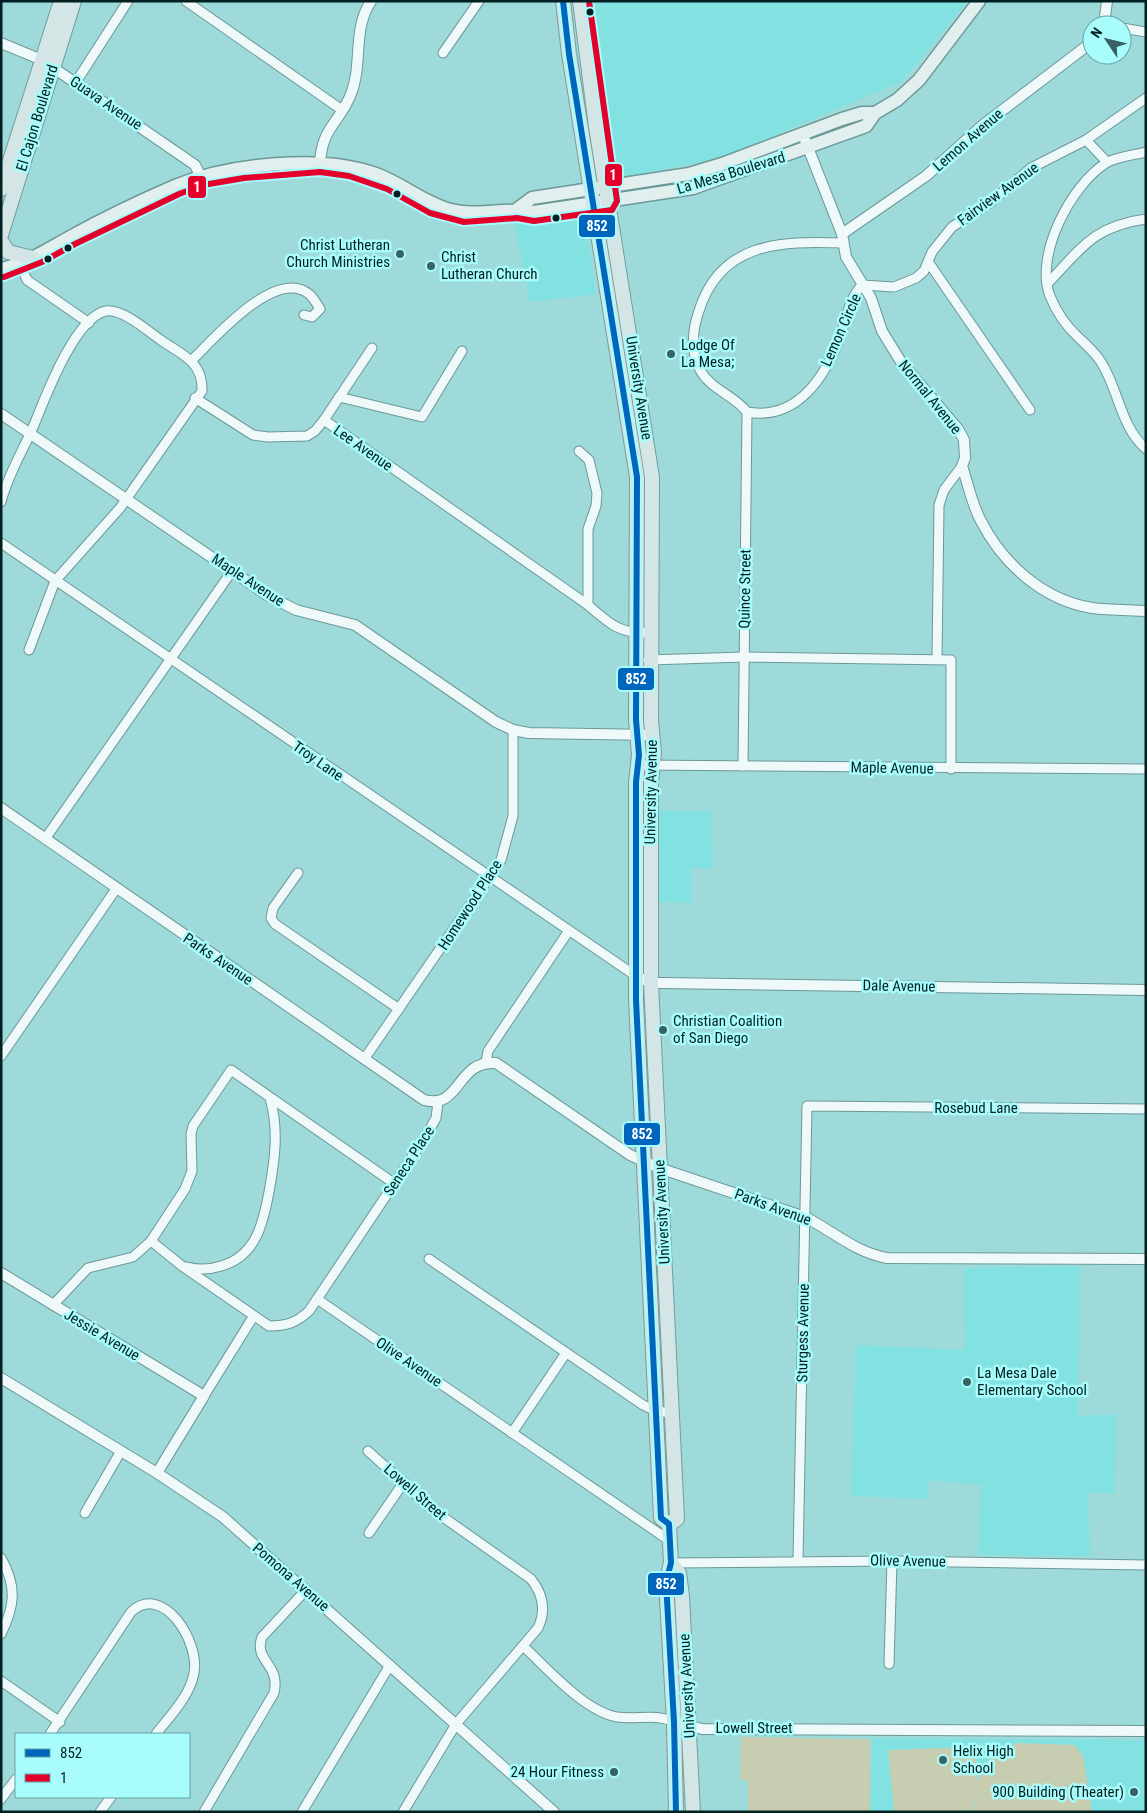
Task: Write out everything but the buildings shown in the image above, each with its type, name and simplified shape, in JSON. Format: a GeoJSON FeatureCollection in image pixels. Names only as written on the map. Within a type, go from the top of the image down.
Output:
{"type":"FeatureCollection","features":[{"type":"Feature","properties":{"kind":"main road","name":"El Cajon Boulevard"},"geometry":{"type":"LineString","coordinates":[[1,235],[48,64],[60,1]]}},
{"type":"Feature","properties":{"kind":"main road","name":"El Cajon Boulevard"},"geometry":{"type":"LineString","coordinates":[[1,189],[74,1]]}},
{"type":"Feature","properties":{"kind":"main road","name":"University Avenue"},"geometry":{"type":"LineString","coordinates":[[563,1],[569,54],[637,477],[636,660],[638,765],[635,838],[636,976],[661,1518],[669,1524],[670,1541],[671,1563],[666,1582],[674,1722],[676,1812]]}},
{"type":"Feature","properties":{"kind":"main road","name":"University Avenue"},"geometry":{"type":"LineString","coordinates":[[580,1],[608,202],[652,477],[651,660],[654,765],[651,782],[651,983],[677,1519],[669,1524]]}},
{"type":"Feature","properties":{"kind":"main road","name":"La Mesa Boulevard"},"geometry":{"type":"LineString","coordinates":[[1,269],[26,261],[176,186],[201,177],[243,169],[320,163],[351,167],[378,175],[434,205],[451,210],[484,213],[517,209],[534,212],[693,188],[866,126],[875,113],[897,100],[919,80],[979,1]]}},
{"type":"Feature","properties":{"kind":"main road","name":"La Mesa Boulevard"},"geometry":{"type":"LineString","coordinates":[[517,209],[532,198],[689,174],[722,164],[862,113],[875,113]]}},
{"type":"Feature","properties":{"kind":"main road"},"geometry":{"type":"LineString","coordinates":[[1,241],[8,252],[26,261]]}},
{"type":"Feature","properties":{"kind":"main road","name":"University Avenue"},"geometry":{"type":"LineString","coordinates":[[671,1563],[680,1577],[690,1727],[693,1812]]}},
{"type":"Feature","properties":{"kind":"street"},"geometry":{"type":"LineString","coordinates":[[76,82],[128,1]]}},
{"type":"Feature","properties":{"kind":"street"},"geometry":{"type":"LineString","coordinates":[[186,1],[342,110]]}},
{"type":"Feature","properties":{"kind":"street"},"geometry":{"type":"LineString","coordinates":[[320,163],[323,138],[350,95],[355,78],[361,22],[371,1]]}},
{"type":"Feature","properties":{"kind":"street"},"geometry":{"type":"LineString","coordinates":[[444,53],[479,1]]}},
{"type":"Feature","properties":{"kind":"street"},"geometry":{"type":"LineString","coordinates":[[1105,15],[1107,1]]}},
{"type":"Feature","properties":{"kind":"street"},"geometry":{"type":"LineString","coordinates":[[1132,30],[1146,32]]}},
{"type":"Feature","properties":{"kind":"street","name":"Guava Avenue"},"geometry":{"type":"LineString","coordinates":[[1,42],[48,64],[76,82],[182,155],[195,165],[201,177]]}},
{"type":"Feature","properties":{"kind":"street","name":"Lemon Avenue"},"geometry":{"type":"LineString","coordinates":[[843,239],[926,176],[983,125],[1082,50]]}},
{"type":"Feature","properties":{"kind":"street","name":"Fairview Avenue"},"geometry":{"type":"LineString","coordinates":[[862,285],[894,286],[906,284],[920,275],[928,263],[932,252],[952,227],[991,202],[1032,168],[1086,140],[1146,98]]}},
{"type":"Feature","properties":{"kind":"street","name":"Normal Avenue"},"geometry":{"type":"LineString","coordinates":[[802,134],[843,239],[846,257],[871,298],[882,331],[917,384],[958,429],[964,440],[965,458],[962,466],[980,519],[1004,556],[1024,577],[1065,600],[1092,608],[1146,612]]}},
{"type":"Feature","properties":{"kind":"street"},"geometry":{"type":"LineString","coordinates":[[1086,140],[1107,162]]}},
{"type":"Feature","properties":{"kind":"street"},"geometry":{"type":"LineString","coordinates":[[1146,152],[1107,162],[1078,190],[1064,213],[1050,249],[1047,284],[1050,296],[1065,323],[1102,363],[1132,435],[1146,448]]}},
{"type":"Feature","properties":{"kind":"street"},"geometry":{"type":"LineString","coordinates":[[1047,284],[1073,254],[1097,235],[1118,225],[1146,219]]}},
{"type":"Feature","properties":{"kind":"street"},"geometry":{"type":"LineString","coordinates":[[747,412],[740,403],[709,383],[695,358],[693,341],[696,320],[708,290],[729,266],[746,254],[765,246],[790,242],[843,239]]}},
{"type":"Feature","properties":{"kind":"street"},"geometry":{"type":"LineString","coordinates":[[26,261],[27,280],[88,323]]}},
{"type":"Feature","properties":{"kind":"street"},"geometry":{"type":"LineString","coordinates":[[928,263],[1030,410]]}},
{"type":"Feature","properties":{"kind":"street","name":"Lemon Circle"},"geometry":{"type":"LineString","coordinates":[[747,412],[764,414],[780,411],[806,396],[830,357],[840,335],[853,295],[862,285]]}},
{"type":"Feature","properties":{"kind":"street"},"geometry":{"type":"LineString","coordinates":[[192,361],[251,304],[278,290],[290,288],[309,294],[320,309],[312,317],[304,315]]}},
{"type":"Feature","properties":{"kind":"street"},"geometry":{"type":"LineString","coordinates":[[1,502],[12,468],[30,434],[44,395],[64,357],[88,323],[97,315],[106,311],[122,314],[192,361],[196,366],[202,381],[202,391],[195,398],[127,498],[55,580],[29,650]]}},
{"type":"Feature","properties":{"kind":"street"},"geometry":{"type":"LineString","coordinates":[[324,420],[372,348]]}},
{"type":"Feature","properties":{"kind":"street"},"geometry":{"type":"LineString","coordinates":[[339,397],[422,417],[462,351]]}},
{"type":"Feature","properties":{"kind":"street","name":"Lee Avenue"},"geometry":{"type":"LineString","coordinates":[[195,398],[253,435],[268,437],[307,436],[324,420],[588,605],[617,629],[636,633],[652,633]]}},
{"type":"Feature","properties":{"kind":"street","name":"Quince Street"},"geometry":{"type":"LineString","coordinates":[[742,766],[747,412]]}},
{"type":"Feature","properties":{"kind":"street","name":"Maple Avenue"},"geometry":{"type":"LineString","coordinates":[[1,414],[279,602],[296,610],[355,625],[483,715],[513,730],[529,733],[653,735]]}},
{"type":"Feature","properties":{"kind":"street"},"geometry":{"type":"LineString","coordinates":[[579,451],[589,460],[597,493],[596,506],[588,529],[588,605]]}},
{"type":"Feature","properties":{"kind":"street"},"geometry":{"type":"LineString","coordinates":[[937,659],[939,505],[944,490],[962,466]]}},
{"type":"Feature","properties":{"kind":"street","name":"Troy Lane"},"geometry":{"type":"LineString","coordinates":[[1,543],[568,932],[636,976]]}},
{"type":"Feature","properties":{"kind":"street"},"geometry":{"type":"LineString","coordinates":[[45,839],[169,658],[232,571]]}},
{"type":"Feature","properties":{"kind":"street"},"geometry":{"type":"LineString","coordinates":[[636,660],[744,657],[951,660],[951,769]]}},
{"type":"Feature","properties":{"kind":"street","name":"Homewood Place"},"geometry":{"type":"LineString","coordinates":[[365,1058],[490,878],[500,860],[513,822],[513,730]]}},
{"type":"Feature","properties":{"kind":"street","name":"Maple Avenue"},"geometry":{"type":"LineString","coordinates":[[638,765],[951,769],[1146,769]]}},
{"type":"Feature","properties":{"kind":"street","name":"Parks Avenue"},"geometry":{"type":"LineString","coordinates":[[1,808],[424,1100],[438,1102]]}},
{"type":"Feature","properties":{"kind":"street"},"geometry":{"type":"LineString","coordinates":[[298,873],[273,908],[271,918],[275,924],[399,1009]]}},
{"type":"Feature","properties":{"kind":"street"},"geometry":{"type":"LineString","coordinates":[[1,1056],[116,889]]}},
{"type":"Feature","properties":{"kind":"street"},"geometry":{"type":"LineString","coordinates":[[438,1102],[449,1097],[466,1073],[486,1062],[488,1051],[568,932]]}},
{"type":"Feature","properties":{"kind":"street"},"geometry":{"type":"LineString","coordinates":[[636,976],[651,983]]}},
{"type":"Feature","properties":{"kind":"street","name":"Dale Avenue"},"geometry":{"type":"LineString","coordinates":[[651,983],[1146,990]]}},
{"type":"Feature","properties":{"kind":"street","name":"Parks Avenue"},"geometry":{"type":"LineString","coordinates":[[486,1062],[496,1063],[611,1142],[659,1168],[805,1217],[825,1227],[855,1248],[888,1258],[1146,1259]]}},
{"type":"Feature","properties":{"kind":"street"},"geometry":{"type":"LineString","coordinates":[[53,1305],[88,1268],[133,1257],[151,1240],[181,1196],[192,1171],[190,1134],[193,1126],[231,1070],[395,1184]]}},
{"type":"Feature","properties":{"kind":"street"},"geometry":{"type":"LineString","coordinates":[[182,1266],[208,1270],[227,1265],[242,1257],[253,1243],[264,1219],[277,1144],[275,1114],[270,1098]]}},
{"type":"Feature","properties":{"kind":"street","name":"Seneca Place"},"geometry":{"type":"LineString","coordinates":[[316,1299],[395,1184],[436,1118],[438,1102]]}},
{"type":"Feature","properties":{"kind":"street","name":"Rosebud Lane"},"geometry":{"type":"LineString","coordinates":[[807,1106],[1146,1108]]}},
{"type":"Feature","properties":{"kind":"street","name":"Sturgess Avenue"},"geometry":{"type":"LineString","coordinates":[[798,1560],[807,1106]]}},
{"type":"Feature","properties":{"kind":"street"},"geometry":{"type":"LineString","coordinates":[[151,1240],[182,1266],[252,1317],[269,1326],[284,1326],[298,1322],[316,1299]]}},
{"type":"Feature","properties":{"kind":"street"},"geometry":{"type":"LineString","coordinates":[[429,1259],[643,1405],[656,1411],[672,1413]]}},
{"type":"Feature","properties":{"kind":"street","name":"Jessie Avenue"},"geometry":{"type":"LineString","coordinates":[[1,1274],[204,1396]]}},
{"type":"Feature","properties":{"kind":"street","name":"Olive Avenue"},"geometry":{"type":"LineString","coordinates":[[316,1299],[670,1541]]}},
{"type":"Feature","properties":{"kind":"street"},"geometry":{"type":"LineString","coordinates":[[157,1473],[252,1317]]}},
{"type":"Feature","properties":{"kind":"street"},"geometry":{"type":"LineString","coordinates":[[512,1433],[566,1353]]}},
{"type":"Feature","properties":{"kind":"street","name":"Pomona Avenue"},"geometry":{"type":"LineString","coordinates":[[1,1378],[157,1473],[223,1517],[554,1812]]}},
{"type":"Feature","properties":{"kind":"street"},"geometry":{"type":"LineString","coordinates":[[85,1513],[121,1451]]}},
{"type":"Feature","properties":{"kind":"street","name":"Lowell Street"},"geometry":{"type":"LineString","coordinates":[[368,1451],[433,1510],[535,1584],[543,1601],[542,1618],[538,1628],[523,1646],[571,1692],[601,1712],[618,1717],[662,1717],[690,1727],[1146,1731]]}},
{"type":"Feature","properties":{"kind":"street"},"geometry":{"type":"LineString","coordinates":[[369,1533],[404,1482]]}},
{"type":"Feature","properties":{"kind":"street"},"geometry":{"type":"LineString","coordinates":[[1,1558],[13,1586],[12,1604],[1,1634]]}},
{"type":"Feature","properties":{"kind":"street","name":"Olive Avenue"},"geometry":{"type":"LineString","coordinates":[[671,1563],[798,1560],[1146,1565]]}},
{"type":"Feature","properties":{"kind":"street"},"geometry":{"type":"LineString","coordinates":[[889,1664],[892,1561]]}},
{"type":"Feature","properties":{"kind":"street"},"geometry":{"type":"LineString","coordinates":[[204,1812],[274,1693],[276,1681],[274,1671],[262,1655],[260,1646],[262,1637],[306,1590]]}},
{"type":"Feature","properties":{"kind":"street"},"geometry":{"type":"LineString","coordinates":[[51,1733],[60,1722],[118,1629],[134,1609],[144,1604],[156,1604],[180,1623],[193,1646],[195,1660],[194,1675],[188,1690],[157,1733]]}},
{"type":"Feature","properties":{"kind":"street"},"geometry":{"type":"LineString","coordinates":[[403,1812],[456,1724],[523,1646]]}},
{"type":"Feature","properties":{"kind":"street"},"geometry":{"type":"LineString","coordinates":[[302,1812],[390,1665]]}},
{"type":"Feature","properties":{"kind":"street"},"geometry":{"type":"LineString","coordinates":[[1,1681],[60,1722]]}},
{"type":"Feature","properties":{"kind":"street"},"geometry":{"type":"LineString","coordinates":[[1,1799],[15,1780]]}},
{"type":"Feature","properties":{"kind":"street"},"geometry":{"type":"LineString","coordinates":[[100,1812],[110,1798]]}},
{"type":"Feature","properties":{"kind":"shaded area"},"geometry":{"type":"Polygon","coordinates":[[[590,1],[968,1],[901,82],[719,159],[611,179],[590,1]]]}},
{"type":"Feature","properties":{"kind":"shaded area"},"geometry":{"type":"Polygon","coordinates":[[[584,214],[596,294],[530,302],[514,222],[525,224],[584,214]]]}},
{"type":"Feature","properties":{"kind":"shaded area"},"geometry":{"type":"Polygon","coordinates":[[[660,811],[711,811],[713,868],[691,868],[691,903],[659,902],[660,811]]]}},
{"type":"Feature","properties":{"kind":"shaded area","name":"La Mesa Dale Elementary School"},"geometry":{"type":"Polygon","coordinates":[[[1080,1266],[1078,1416],[1116,1414],[1115,1493],[1088,1493],[1090,1556],[978,1555],[981,1485],[929,1480],[927,1499],[851,1496],[856,1345],[965,1350],[964,1268],[1080,1266]]]}},
{"type":"Feature","properties":{"kind":"shaded area","name":"Helix High School"},"geometry":{"type":"Polygon","coordinates":[[[741,1737],[1146,1740],[1146,1812],[748,1812],[748,1780],[740,1780],[741,1737]]]}},
{"type":"Feature","properties":{"kind":"green space"},"geometry":{"type":"Polygon","coordinates":[[[741,1737],[871,1739],[870,1812],[748,1812],[748,1780],[740,1780],[741,1737]]]}},
{"type":"Feature","properties":{"kind":"green space"},"geometry":{"type":"Polygon","coordinates":[[[1018,1743],[1074,1745],[1083,1756],[1092,1812],[975,1812],[975,1797],[974,1812],[894,1812],[888,1750],[973,1747],[977,1764],[976,1782],[983,1767],[992,1757],[1018,1743]]]}},
{"type":"Feature","properties":{"kind":"transit line","name":"852"},"geometry":{"type":"LineString","coordinates":[[563,1],[569,54],[637,477],[636,720],[639,755],[636,782],[636,1000],[661,1518],[669,1524],[671,1563],[666,1582],[674,1722],[676,1812]]}},
{"type":"Feature","properties":{"kind":"transit line","name":"1"},"geometry":{"type":"LineString","coordinates":[[4,277],[42,262],[179,194],[203,185],[244,178],[320,172],[349,176],[387,189],[430,213],[464,222],[517,218],[534,221],[612,210],[617,201],[589,1]]}},
{"type":"Feature","properties":{"kind":"place","name":"Christ Lutheran Church Ministries"},"geometry":{"type":"Point","coordinates":[400,254]}},
{"type":"Feature","properties":{"kind":"place","name":"Christ Lutheran Church"},"geometry":{"type":"Point","coordinates":[431,266]}},
{"type":"Feature","properties":{"kind":"place","name":"Lodge Of La Mesa;"},"geometry":{"type":"Point","coordinates":[671,354]}},
{"type":"Feature","properties":{"kind":"place","name":"Christian Coalition of San Diego"},"geometry":{"type":"Point","coordinates":[663,1030]}},
{"type":"Feature","properties":{"kind":"place","name":"La Mesa Dale Elementary School"},"geometry":{"type":"Point","coordinates":[967,1382]}},
{"type":"Feature","properties":{"kind":"place","name":"Helix High School"},"geometry":{"type":"Point","coordinates":[943,1760]}},
{"type":"Feature","properties":{"kind":"place","name":"24 Hour Fitness"},"geometry":{"type":"Point","coordinates":[614,1772]}},
{"type":"Feature","properties":{"kind":"place","name":"900 Building (Theater)"},"geometry":{"type":"Point","coordinates":[1134,1792]}}]}
